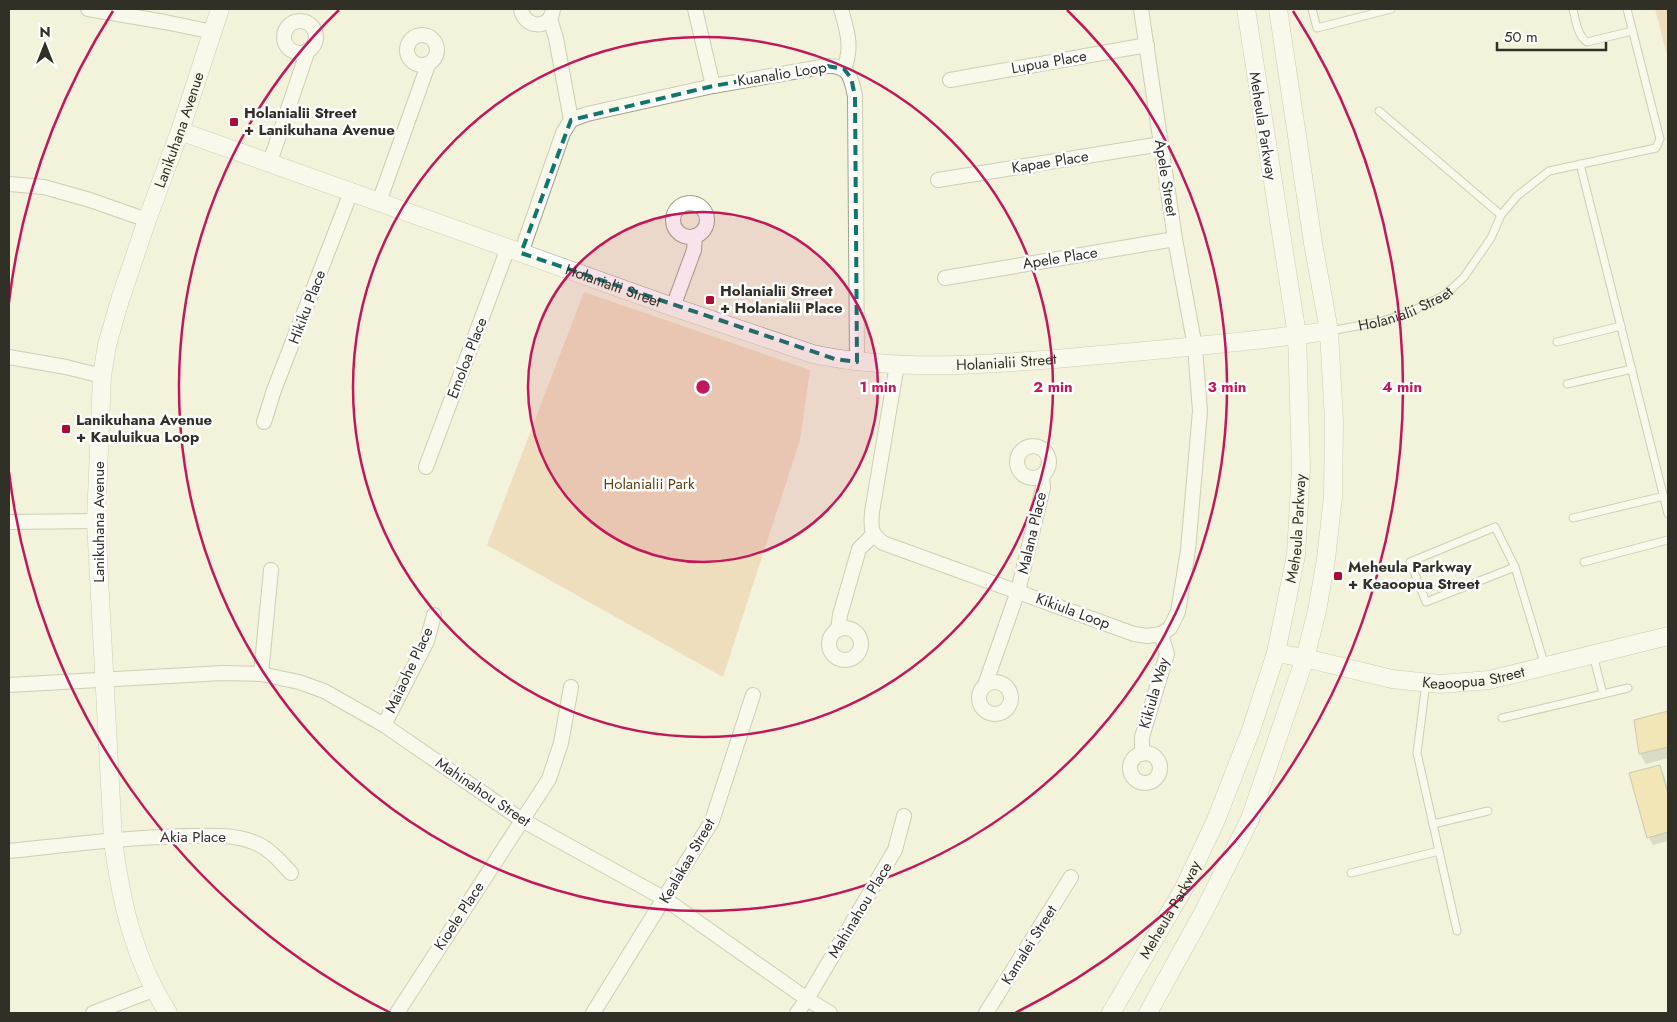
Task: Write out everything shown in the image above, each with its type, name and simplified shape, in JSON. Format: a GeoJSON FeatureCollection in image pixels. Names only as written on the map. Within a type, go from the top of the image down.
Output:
{"type":"FeatureCollection","features":[{"type":"Feature","properties":{"kind":"street"},"geometry":{"type":"LineString","coordinates":[[88,9],[213,32]]}},
{"type":"Feature","properties":{"kind":"street","name":"Lanikuhana Avenue"},"geometry":{"type":"LineString","coordinates":[[168,1013],[154,990],[133,940],[119,883],[113,840],[103,681],[96,521],[102,376],[107,345],[120,300],[180,131],[220,9]]}},
{"type":"Feature","properties":{"kind":"street"},"geometry":{"type":"LineString","coordinates":[[521,9],[525,20],[534,25],[546,23],[552,14]]}},
{"type":"Feature","properties":{"kind":"street"},"geometry":{"type":"LineString","coordinates":[[695,9],[713,86]]}},
{"type":"Feature","properties":{"kind":"street"},"geometry":{"type":"LineString","coordinates":[[842,9],[849,40],[849,57],[844,69]]}},
{"type":"Feature","properties":{"kind":"street","name":"Apele Street"},"geometry":{"type":"LineString","coordinates":[[1141,9],[1148,45],[1175,239],[1195,347]]}},
{"type":"Feature","properties":{"kind":"street","name":"Meheula Parkway"},"geometry":{"type":"LineString","coordinates":[[1111,1013],[1184,888],[1216,820],[1251,730],[1276,653],[1296,545],[1301,468],[1297,335],[1246,9]]}},
{"type":"Feature","properties":{"kind":"street","name":"Meheula Parkway"},"geometry":{"type":"LineString","coordinates":[[1148,1013],[1204,911],[1250,820],[1305,658],[1318,603],[1334,496],[1334,421],[1329,331],[1313,243],[1278,9]]}},
{"type":"Feature","properties":{"kind":"street"},"geometry":{"type":"LineString","coordinates":[[515,251],[563,133],[571,120],[552,14]]}},
{"type":"Feature","properties":{"kind":"street","name":"Lupua Place"},"geometry":{"type":"LineString","coordinates":[[950,80],[1148,45]]}},
{"type":"Feature","properties":{"kind":"street"},"geometry":{"type":"LineString","coordinates":[[270,162],[308,50]]}},
{"type":"Feature","properties":{"kind":"street"},"geometry":{"type":"LineString","coordinates":[[379,202],[428,65]]}},
{"type":"Feature","properties":{"kind":"street","name":"Kuanalio Loop"},"geometry":{"type":"LineString","coordinates":[[571,120],[587,114],[713,86],[827,66],[837,66],[844,69],[851,78],[855,96],[857,362]]}},
{"type":"Feature","properties":{"kind":"street","name":"Holanialii Street"},"geometry":{"type":"LineString","coordinates":[[180,131],[673,307],[813,354],[857,362],[1006,364],[1195,347],[1329,331]]}},
{"type":"Feature","properties":{"kind":"street","name":"Kapae Place"},"geometry":{"type":"LineString","coordinates":[[938,180],[1161,144]]}},
{"type":"Feature","properties":{"kind":"street"},"geometry":{"type":"LineString","coordinates":[[9,184],[44,187],[90,200],[147,220]]}},
{"type":"Feature","properties":{"kind":"street","name":"Hikiku Place"},"geometry":{"type":"LineString","coordinates":[[264,422],[274,390],[351,192]]}},
{"type":"Feature","properties":{"kind":"street"},"geometry":{"type":"LineString","coordinates":[[673,307],[694,250],[695,236]]}},
{"type":"Feature","properties":{"kind":"street","name":"Apele Place"},"geometry":{"type":"LineString","coordinates":[[945,278],[1175,239]]}},
{"type":"Feature","properties":{"kind":"street","name":"Emoloa Place"},"geometry":{"type":"LineString","coordinates":[[426,468],[515,251]]}},
{"type":"Feature","properties":{"kind":"street"},"geometry":{"type":"LineString","coordinates":[[1161,634],[1170,628],[1178,612],[1188,550],[1200,411],[1195,347]]}},
{"type":"Feature","properties":{"kind":"street"},"geometry":{"type":"LineString","coordinates":[[9,356],[66,366],[102,376]]}},
{"type":"Feature","properties":{"kind":"street"},"geometry":{"type":"LineString","coordinates":[[838,630],[840,615],[859,549],[873,535],[871,526],[872,512],[897,364]]}},
{"type":"Feature","properties":{"kind":"street","name":"Malana Place"},"geometry":{"type":"LineString","coordinates":[[985,685],[1018,591],[1043,488],[1042,475]]}},
{"type":"Feature","properties":{"kind":"street"},"geometry":{"type":"LineString","coordinates":[[9,522],[96,521]]}},
{"type":"Feature","properties":{"kind":"street","name":"Kikiula Loop"},"geometry":{"type":"LineString","coordinates":[[873,535],[883,543],[1134,634],[1147,636],[1161,634]]}},
{"type":"Feature","properties":{"kind":"street"},"geometry":{"type":"LineString","coordinates":[[261,674],[271,570]]}},
{"type":"Feature","properties":{"kind":"street","name":"Maiaohe Place"},"geometry":{"type":"LineString","coordinates":[[384,725],[427,641],[434,615]]}},
{"type":"Feature","properties":{"kind":"street","name":"Kikiula Way"},"geometry":{"type":"LineString","coordinates":[[1142,754],[1142,737],[1167,654],[1161,634]]}},
{"type":"Feature","properties":{"kind":"street","name":"Keaoopua Street"},"geometry":{"type":"LineString","coordinates":[[1276,653],[1392,679],[1440,684],[1489,680],[1668,636]]}},
{"type":"Feature","properties":{"kind":"street","name":"Mahinahou Street"},"geometry":{"type":"LineString","coordinates":[[9,686],[223,673],[261,674],[299,682],[324,692],[384,725],[522,820],[665,899],[807,1000],[830,1013]]}},
{"type":"Feature","properties":{"kind":"street","name":"Kioele Place"},"geometry":{"type":"LineString","coordinates":[[397,1013],[549,779],[561,743],[571,687]]}},
{"type":"Feature","properties":{"kind":"street","name":"Kealakaa Street"},"geometry":{"type":"LineString","coordinates":[[593,1013],[712,821],[753,695]]}},
{"type":"Feature","properties":{"kind":"street","name":"Mahinahou Place"},"geometry":{"type":"LineString","coordinates":[[797,1013],[807,1000],[895,850],[904,816]]}},
{"type":"Feature","properties":{"kind":"street","name":"Akia Place"},"geometry":{"type":"LineString","coordinates":[[9,851],[171,836],[228,836],[254,842],[272,853],[291,873]]}},
{"type":"Feature","properties":{"kind":"street","name":"Kamalei Street"},"geometry":{"type":"LineString","coordinates":[[986,1013],[1071,877]]}},
{"type":"Feature","properties":{"kind":"street"},"geometry":{"type":"LineString","coordinates":[[93,1013],[154,990]]}},
{"type":"Feature","properties":{"kind":"lane"},"geometry":{"type":"LineString","coordinates":[[1312,9],[1317,28],[1391,9]]}},
{"type":"Feature","properties":{"kind":"lane"},"geometry":{"type":"LineString","coordinates":[[1573,9],[1578,31],[1587,42],[1632,31]]}},
{"type":"Feature","properties":{"kind":"lane","name":"Holanialii Street"},"geometry":{"type":"LineString","coordinates":[[1329,331],[1386,320],[1408,313],[1445,295],[1464,277],[1491,238],[1501,215],[1517,196],[1534,185],[1549,171],[1656,148],[1660,139],[1627,9]]}},
{"type":"Feature","properties":{"kind":"lane"},"geometry":{"type":"LineString","coordinates":[[1379,111],[1501,215]]}},
{"type":"Feature","properties":{"kind":"lane"},"geometry":{"type":"LineString","coordinates":[[1580,164],[1668,514]]}},
{"type":"Feature","properties":{"kind":"lane"},"geometry":{"type":"LineString","coordinates":[[1557,342],[1621,326]]}},
{"type":"Feature","properties":{"kind":"lane"},"geometry":{"type":"LineString","coordinates":[[1567,384],[1632,369]]}},
{"type":"Feature","properties":{"kind":"lane"},"geometry":{"type":"LineString","coordinates":[[1573,518],[1664,496]]}},
{"type":"Feature","properties":{"kind":"lane"},"geometry":{"type":"LineString","coordinates":[[1515,567],[1426,602],[1410,562],[1495,528],[1515,567],[1545,666]]}},
{"type":"Feature","properties":{"kind":"lane"},"geometry":{"type":"LineString","coordinates":[[1584,562],[1668,540]]}},
{"type":"Feature","properties":{"kind":"lane"},"geometry":{"type":"LineString","coordinates":[[1593,654],[1603,694]]}},
{"type":"Feature","properties":{"kind":"lane"},"geometry":{"type":"LineString","coordinates":[[1426,682],[1417,753],[1457,931]]}},
{"type":"Feature","properties":{"kind":"lane"},"geometry":{"type":"LineString","coordinates":[[1502,718],[1628,688]]}},
{"type":"Feature","properties":{"kind":"lane"},"geometry":{"type":"LineString","coordinates":[[1433,824],[1488,811]]}},
{"type":"Feature","properties":{"kind":"lane"},"geometry":{"type":"LineString","coordinates":[[1351,873],[1438,851]]}},
{"type":"Feature","properties":{"kind":"highlighted area"},"geometry":{"type":"Polygon","coordinates":[[[827,66],[844,69],[851,78],[855,96],[857,362],[835,359],[521,253],[571,120],[713,86],[827,66]]]}},
{"type":"Feature","properties":{"kind":"green space"},"geometry":{"type":"Polygon","coordinates":[[[1655,9],[1668,9],[1668,59],[1655,9]]]}},
{"type":"Feature","properties":{"kind":"green space","name":"Holanialii Park"},"geometry":{"type":"Polygon","coordinates":[[[584,292],[810,370],[800,440],[723,677],[487,545],[584,292]]]}},
{"type":"Feature","properties":{"kind":"building"},"geometry":{"type":"Polygon","coordinates":[[[1668,711],[1668,747],[1639,754],[1634,720],[1668,711]]]}},
{"type":"Feature","properties":{"kind":"building"},"geometry":{"type":"Polygon","coordinates":[[[1660,765],[1668,794],[1668,832],[1647,838],[1629,773],[1660,765]]]}},
{"type":"Feature","properties":{"kind":"place","name":"Holanialii Street + Lanikuhana Avenue"},"geometry":{"type":"Point","coordinates":[234,122]}},
{"type":"Feature","properties":{"kind":"place","name":"Holanialii Street + Holanialii Place"},"geometry":{"type":"Point","coordinates":[710,300]}},
{"type":"Feature","properties":{"kind":"place","name":"Lanikuhana Avenue + Kauluikua Loop"},"geometry":{"type":"Point","coordinates":[66,429]}},
{"type":"Feature","properties":{"kind":"place","name":"Meheula Parkway + Keaoopua Street"},"geometry":{"type":"Point","coordinates":[1338,576]}}]}
